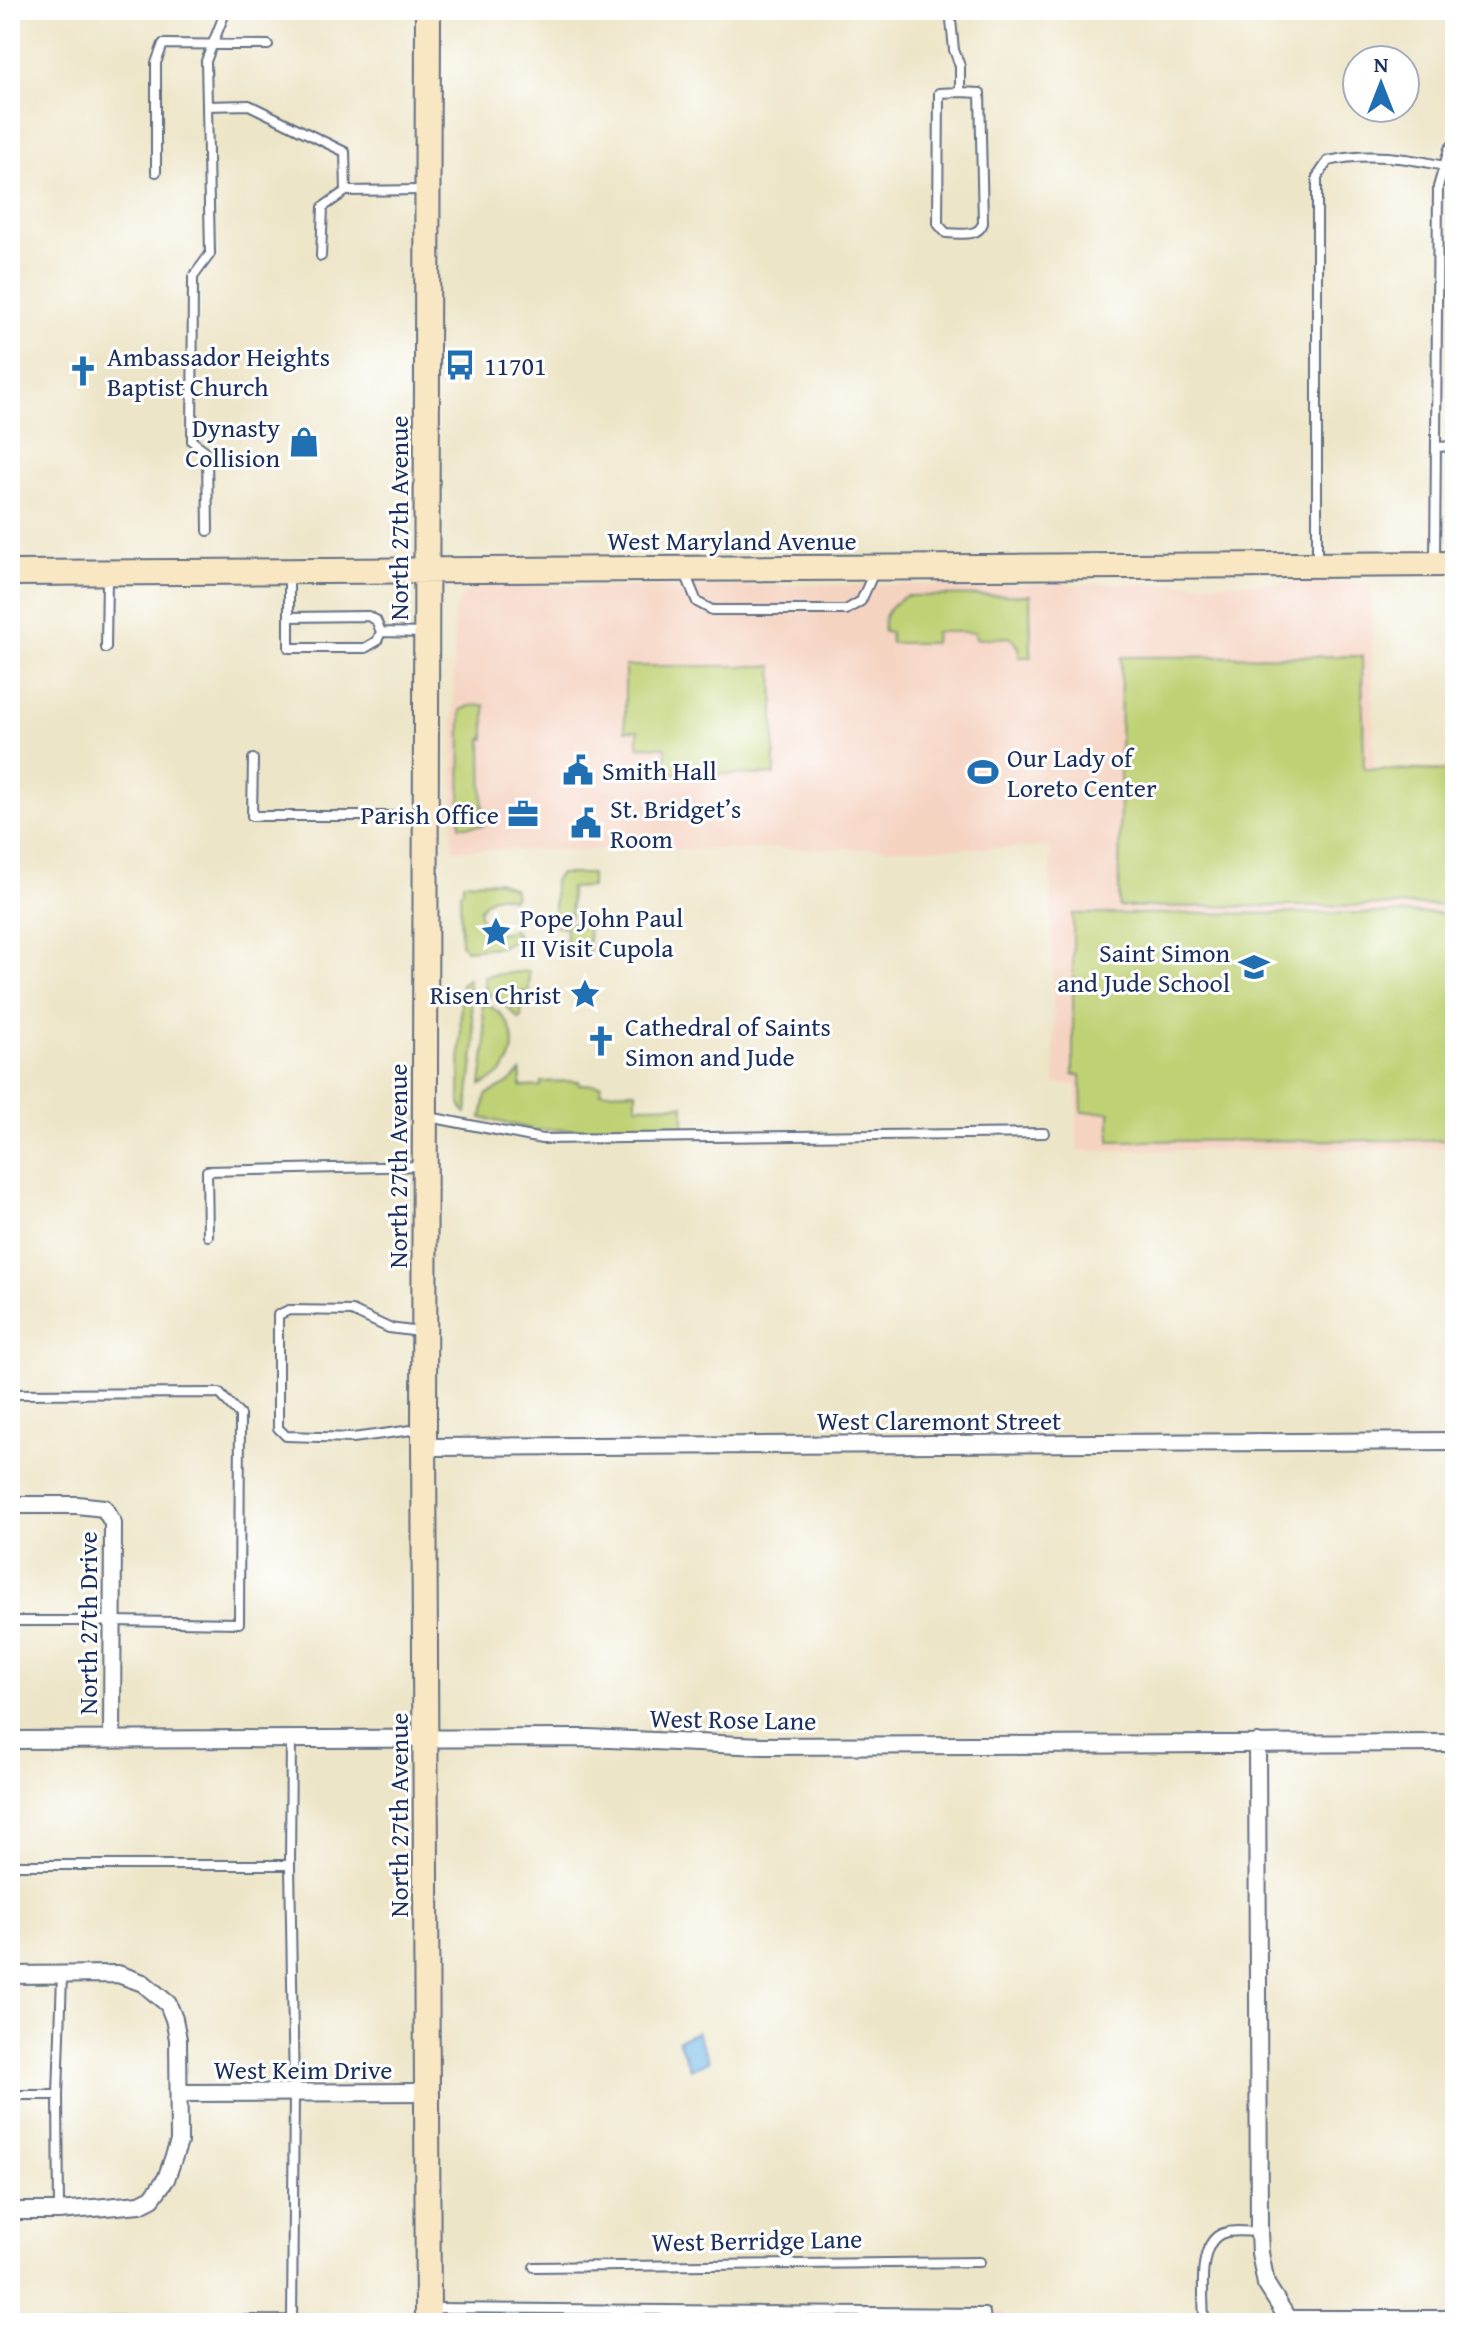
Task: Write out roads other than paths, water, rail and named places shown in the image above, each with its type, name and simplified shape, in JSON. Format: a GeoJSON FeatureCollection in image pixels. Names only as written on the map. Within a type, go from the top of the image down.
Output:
{"type":"FeatureCollection","features":[{"type":"Feature","properties":{"kind":"main road","name":"North 27th Avenue"},"geometry":{"type":"LineString","coordinates":[[428,10],[424,1438],[428,2317]]}},
{"type":"Feature","properties":{"kind":"main road","name":"West Maryland Avenue"},"geometry":{"type":"LineString","coordinates":[[10,573],[1445,564]]}},
{"type":"Feature","properties":{"kind":"street","name":"West Claremont Street"},"geometry":{"type":"LineString","coordinates":[[424,1438],[1455,1441]]}},
{"type":"Feature","properties":{"kind":"street","name":"North 27th Drive"},"geometry":{"type":"LineString","coordinates":[[10,1505],[104,1508],[113,1523],[112,1740]]}},
{"type":"Feature","properties":{"kind":"street","name":"West Rose Lane"},"geometry":{"type":"LineString","coordinates":[[10,1740],[588,1738],[762,1746],[1455,1743]]}},
{"type":"Feature","properties":{"kind":"street"},"geometry":{"type":"LineString","coordinates":[[1257,1743],[1259,2232],[1266,2284],[1286,2321],[1455,2319]]}},
{"type":"Feature","properties":{"kind":"street"},"geometry":{"type":"LineString","coordinates":[[10,1975],[118,1974],[143,1983],[168,2004],[174,2019],[178,2039],[179,2093],[179,2142],[166,2179],[152,2198],[140,2204],[59,2211],[10,2211]]}},
{"type":"Feature","properties":{"kind":"street","name":"West Keim Drive"},"geometry":{"type":"LineString","coordinates":[[179,2093],[428,2092]]}},
{"type":"Feature","properties":{"kind":"lane"},"geometry":{"type":"LineString","coordinates":[[208,531],[207,452],[192,441],[193,277],[210,254],[206,61],[226,10]]}},
{"type":"Feature","properties":{"kind":"lane"},"geometry":{"type":"LineString","coordinates":[[950,10],[954,50],[960,66],[960,92]]}},
{"type":"Feature","properties":{"kind":"lane"},"geometry":{"type":"LineString","coordinates":[[156,172],[156,63],[163,44],[268,45]]}},
{"type":"Feature","properties":{"kind":"lane"},"geometry":{"type":"LineString","coordinates":[[960,92],[980,93],[982,111],[983,223],[978,231],[971,234],[946,233],[938,224],[939,93],[960,92]]}},
{"type":"Feature","properties":{"kind":"lane"},"geometry":{"type":"LineString","coordinates":[[207,106],[249,105],[345,152],[346,191]]}},
{"type":"Feature","properties":{"kind":"lane"},"geometry":{"type":"LineString","coordinates":[[1445,564],[1436,447],[1438,187],[1449,149],[1455,143]]}},
{"type":"Feature","properties":{"kind":"lane"},"geometry":{"type":"LineString","coordinates":[[1317,564],[1317,177],[1328,161],[1344,157],[1405,157],[1444,166]]}},
{"type":"Feature","properties":{"kind":"lane"},"geometry":{"type":"LineString","coordinates":[[321,256],[323,207],[346,191],[428,190]]}},
{"type":"Feature","properties":{"kind":"lane"},"geometry":{"type":"LineString","coordinates":[[1436,447],[1455,446]]}},
{"type":"Feature","properties":{"kind":"lane"},"geometry":{"type":"LineString","coordinates":[[683,569],[697,602],[704,607],[720,611],[846,610],[861,601],[876,567]]}},
{"type":"Feature","properties":{"kind":"lane"},"geometry":{"type":"LineString","coordinates":[[289,571],[289,617],[289,648],[365,648],[377,641],[381,632],[376,620],[368,616],[289,617]]}},
{"type":"Feature","properties":{"kind":"lane"},"geometry":{"type":"LineString","coordinates":[[106,648],[107,572]]}},
{"type":"Feature","properties":{"kind":"lane"},"geometry":{"type":"LineString","coordinates":[[381,632],[426,633]]}},
{"type":"Feature","properties":{"kind":"lane"},"geometry":{"type":"LineString","coordinates":[[253,759],[252,816],[425,816]]}},
{"type":"Feature","properties":{"kind":"lane"},"geometry":{"type":"LineString","coordinates":[[425,1116],[542,1139],[1044,1133]]}},
{"type":"Feature","properties":{"kind":"lane"},"geometry":{"type":"LineString","coordinates":[[208,1236],[207,1171],[425,1166]]}},
{"type":"Feature","properties":{"kind":"lane"},"geometry":{"type":"LineString","coordinates":[[424,1438],[286,1436],[278,1428],[278,1315],[289,1310],[352,1311],[389,1328],[425,1332]]}},
{"type":"Feature","properties":{"kind":"lane"},"geometry":{"type":"LineString","coordinates":[[10,1394],[219,1393],[240,1415],[239,1623],[10,1621]]}},
{"type":"Feature","properties":{"kind":"lane"},"geometry":{"type":"LineString","coordinates":[[291,1739],[292,2320]]}},
{"type":"Feature","properties":{"kind":"lane"},"geometry":{"type":"LineString","coordinates":[[10,1865],[290,1865]]}},
{"type":"Feature","properties":{"kind":"lane"},"geometry":{"type":"LineString","coordinates":[[59,2211],[58,2095],[62,1975]]}},
{"type":"Feature","properties":{"kind":"lane"},"geometry":{"type":"LineString","coordinates":[[10,2095],[58,2095]]}},
{"type":"Feature","properties":{"kind":"lane"},"geometry":{"type":"LineString","coordinates":[[1204,2323],[1204,2258],[1208,2245],[1228,2231],[1259,2232]]}},
{"type":"Feature","properties":{"kind":"lane","name":"West Berridge Lane"},"geometry":{"type":"LineString","coordinates":[[534,2267],[980,2262]]}},
{"type":"Feature","properties":{"kind":"lane"},"geometry":{"type":"LineString","coordinates":[[10,2321],[226,2322],[428,2317],[985,2313],[986,2323]]}},
{"type":"Feature","properties":{"kind":"water"},"geometry":{"type":"Polygon","coordinates":[[[697,2032],[709,2061],[690,2069],[678,2040],[697,2032]]]}},
{"type":"Feature","properties":{"kind":"place","name":"11701"},"geometry":{"type":"Point","coordinates":[460,365]}},
{"type":"Feature","properties":{"kind":"place","name":"Ambassador Heights Baptist Church"},"geometry":{"type":"Point","coordinates":[83,371]}},
{"type":"Feature","properties":{"kind":"place","name":"Dynasty Collision"},"geometry":{"type":"Point","coordinates":[304,442]}},
{"type":"Feature","properties":{"kind":"place","name":"Smith Hall"},"geometry":{"type":"Point","coordinates":[578,770]}},
{"type":"Feature","properties":{"kind":"place","name":"Our Lady of Loreto Center"},"geometry":{"type":"Point","coordinates":[983,772]}},
{"type":"Feature","properties":{"kind":"place","name":"Parish Office"},"geometry":{"type":"Point","coordinates":[523,814]}},
{"type":"Feature","properties":{"kind":"place","name":"St. Bridget’s Room"},"geometry":{"type":"Point","coordinates":[586,823]}},
{"type":"Feature","properties":{"kind":"place","name":"Pope John Paul II Visit Cupola"},"geometry":{"type":"Point","coordinates":[496,932]}},
{"type":"Feature","properties":{"kind":"place","name":"Saint Simon and Jude School"},"geometry":{"type":"Point","coordinates":[1254,967]}},
{"type":"Feature","properties":{"kind":"place","name":"Risen Christ"},"geometry":{"type":"Point","coordinates":[585,994]}},
{"type":"Feature","properties":{"kind":"place","name":"Cathedral of Saints Simon and Jude"},"geometry":{"type":"Point","coordinates":[601,1041]}}]}
